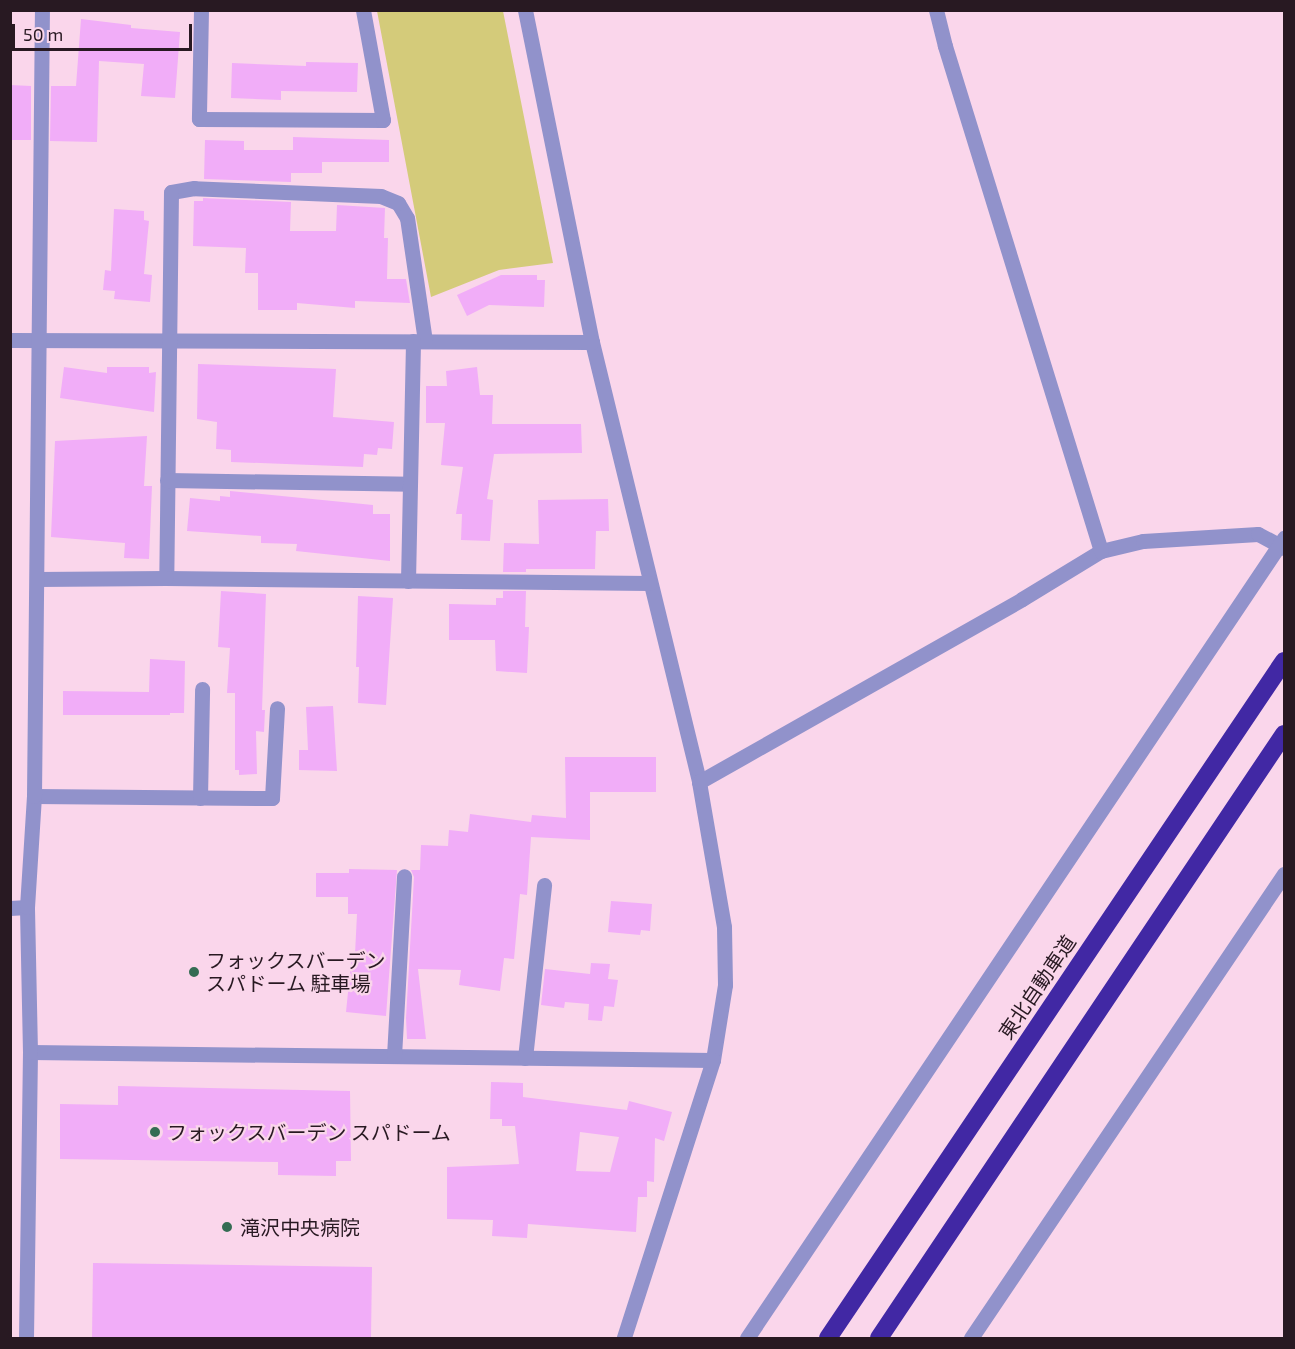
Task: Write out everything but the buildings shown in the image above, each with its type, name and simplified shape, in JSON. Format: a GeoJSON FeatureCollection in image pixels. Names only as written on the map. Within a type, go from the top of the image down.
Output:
{"type":"FeatureCollection","features":[{"type":"Feature","properties":{"kind":"highway","name":"東北自動車道"},"geometry":{"type":"LineString","coordinates":[[828,1338],[1284,661]]}},
{"type":"Feature","properties":{"kind":"highway"},"geometry":{"type":"LineString","coordinates":[[879,1338],[1284,734]]}},
{"type":"Feature","properties":{"kind":"street"},"geometry":{"type":"LineString","coordinates":[[26,1338],[30,1052],[27,907],[34,796],[42,10]]}},
{"type":"Feature","properties":{"kind":"street"},"geometry":{"type":"LineString","coordinates":[[201,10],[199,119],[383,120],[363,10]]}},
{"type":"Feature","properties":{"kind":"street"},"geometry":{"type":"LineString","coordinates":[[525,10],[592,342],[699,782],[724,927],[725,985],[713,1060],[624,1338]]}},
{"type":"Feature","properties":{"kind":"street"},"geometry":{"type":"LineString","coordinates":[[936,10],[945,46],[1101,551]]}},
{"type":"Feature","properties":{"kind":"street"},"geometry":{"type":"LineString","coordinates":[[166,578],[171,192],[194,188],[381,196],[398,203],[408,218],[419,341],[410,484],[408,581]]}},
{"type":"Feature","properties":{"kind":"street"},"geometry":{"type":"LineString","coordinates":[[10,340],[592,342]]}},
{"type":"Feature","properties":{"kind":"street"},"geometry":{"type":"LineString","coordinates":[[167,480],[410,484]]}},
{"type":"Feature","properties":{"kind":"street"},"geometry":{"type":"LineString","coordinates":[[699,782],[1022,599],[1101,551],[1143,541],[1258,534],[1283,544],[754,1336]]}},
{"type":"Feature","properties":{"kind":"street"},"geometry":{"type":"LineString","coordinates":[[37,579],[166,578],[649,583]]}},
{"type":"Feature","properties":{"kind":"street"},"geometry":{"type":"LineString","coordinates":[[200,798],[202,688]]}},
{"type":"Feature","properties":{"kind":"street"},"geometry":{"type":"LineString","coordinates":[[34,796],[272,798],[277,708]]}},
{"type":"Feature","properties":{"kind":"street"},"geometry":{"type":"LineString","coordinates":[[971,1338],[1284,874]]}},
{"type":"Feature","properties":{"kind":"street"},"geometry":{"type":"LineString","coordinates":[[394,1056],[404,876]]}},
{"type":"Feature","properties":{"kind":"street"},"geometry":{"type":"LineString","coordinates":[[525,1058],[543,885]]}},
{"type":"Feature","properties":{"kind":"street"},"geometry":{"type":"LineString","coordinates":[[10,908],[27,907]]}},
{"type":"Feature","properties":{"kind":"street"},"geometry":{"type":"LineString","coordinates":[[30,1052],[713,1060]]}},
{"type":"Feature","properties":{"kind":"shaded area"},"geometry":{"type":"Polygon","coordinates":[[[377,11],[503,11],[553,263],[499,270],[431,297],[377,11]]]}},
{"type":"Feature","properties":{"kind":"place","name":"フォックスバーデン スパドーム 駐車場"},"geometry":{"type":"Point","coordinates":[194,972]}},
{"type":"Feature","properties":{"kind":"place","name":"フォックスバーデン スパドーム"},"geometry":{"type":"Point","coordinates":[155,1132]}},
{"type":"Feature","properties":{"kind":"place","name":"滝沢中央病院"},"geometry":{"type":"Point","coordinates":[227,1227]}}]}
